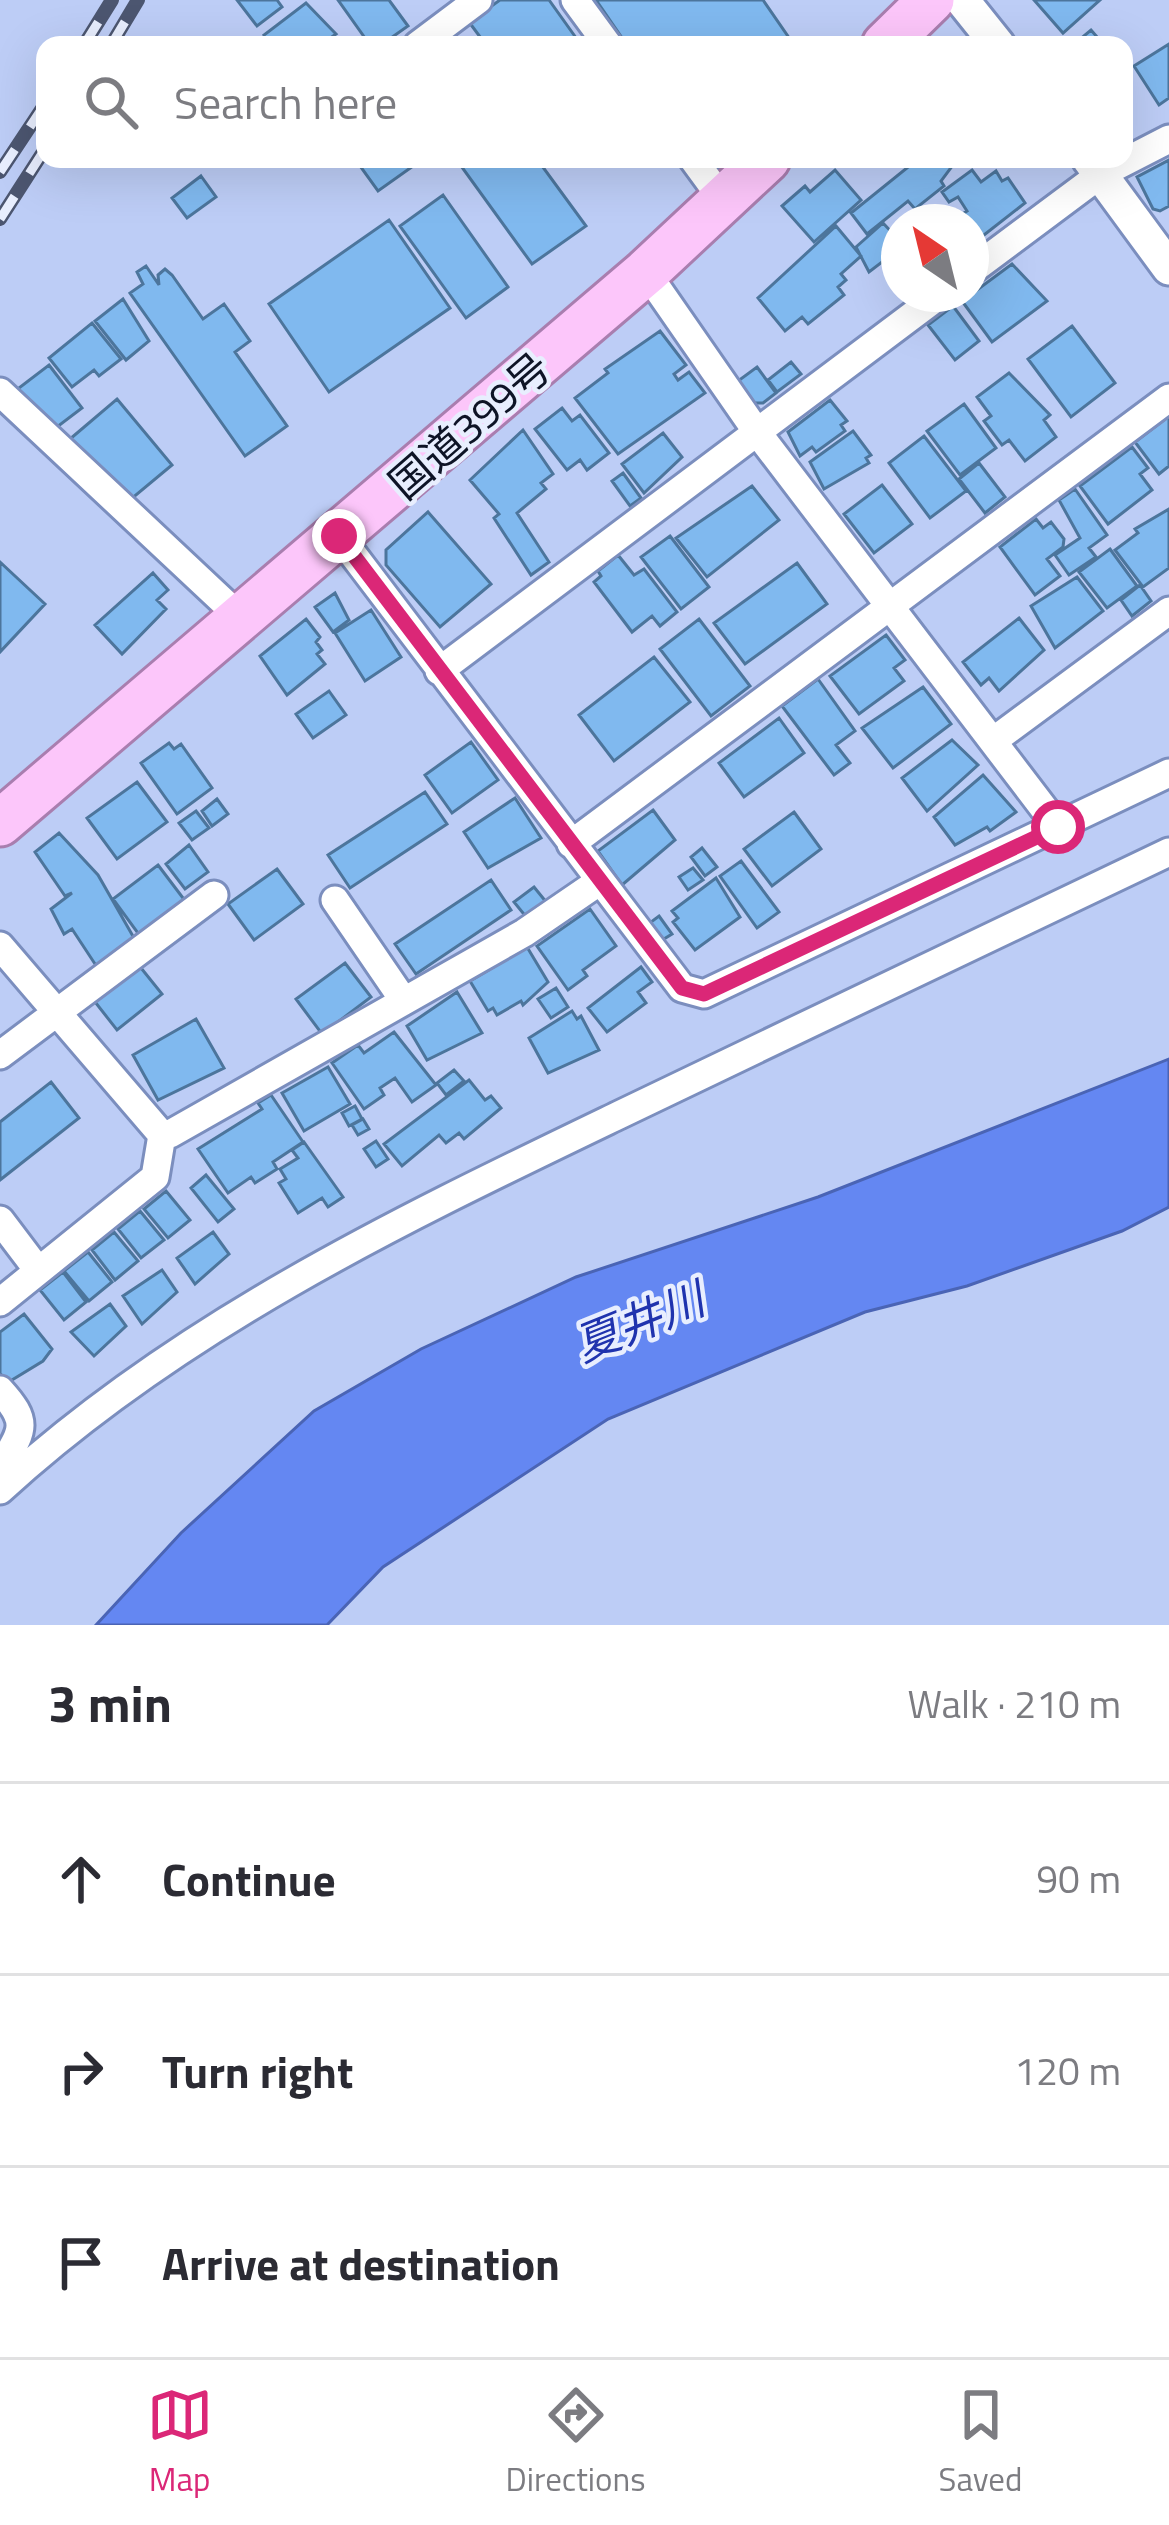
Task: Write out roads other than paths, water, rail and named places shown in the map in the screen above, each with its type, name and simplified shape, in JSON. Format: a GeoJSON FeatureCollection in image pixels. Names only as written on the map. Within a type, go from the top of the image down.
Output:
{"type":"FeatureCollection","features":[{"type":"Feature","properties":{"kind":"highway"},"geometry":{"type":"LineString","coordinates":[[894,36],[931,0]]}},
{"type":"Feature","properties":{"kind":"highway","name":"国道399号"},"geometry":{"type":"LineString","coordinates":[[0,824],[646,272],[758,168]]}},
{"type":"Feature","properties":{"kind":"street"},"geometry":{"type":"LineString","coordinates":[[430,36],[478,0]]}},
{"type":"Feature","properties":{"kind":"street"},"geometry":{"type":"LineString","coordinates":[[575,0],[601,36]]}},
{"type":"Feature","properties":{"kind":"street"},"geometry":{"type":"LineString","coordinates":[[962,0],[991,36]]}},
{"type":"Feature","properties":{"kind":"street"},"geometry":{"type":"LineString","coordinates":[[1133,153],[1169,140]]}},
{"type":"Feature","properties":{"kind":"street"},"geometry":{"type":"LineString","coordinates":[[700,168],[724,200]]}},
{"type":"Feature","properties":{"kind":"street"},"geometry":{"type":"LineString","coordinates":[[989,256],[1093,168]]}},
{"type":"Feature","properties":{"kind":"street"},"geometry":{"type":"LineString","coordinates":[[1096,168],[1169,268]]}},
{"type":"Feature","properties":{"kind":"street"},"geometry":{"type":"LineString","coordinates":[[646,272],[757,432],[1058,827]]}},
{"type":"Feature","properties":{"kind":"street"},"geometry":{"type":"LineString","coordinates":[[439,671],[916,312]]}},
{"type":"Feature","properties":{"kind":"street"},"geometry":{"type":"LineString","coordinates":[[0,392],[243,620]]}},
{"type":"Feature","properties":{"kind":"street"},"geometry":{"type":"LineString","coordinates":[[571,844],[1169,398]]}},
{"type":"Feature","properties":{"kind":"street"},"geometry":{"type":"LineString","coordinates":[[339,536],[682,988],[704,994],[1169,773]]}},
{"type":"Feature","properties":{"kind":"street"},"geometry":{"type":"LineString","coordinates":[[993,741],[1169,611]]}},
{"type":"Feature","properties":{"kind":"street"},"geometry":{"type":"LineString","coordinates":[[0,1490],[47,1447],[218,1324],[393,1224],[1169,852]]}},
{"type":"Feature","properties":{"kind":"street"},"geometry":{"type":"LineString","coordinates":[[162,1135],[524,933],[600,881]]}},
{"type":"Feature","properties":{"kind":"street"},"geometry":{"type":"LineString","coordinates":[[0,1055],[214,895]]}},
{"type":"Feature","properties":{"kind":"street"},"geometry":{"type":"LineString","coordinates":[[334,900],[404,1001]]}},
{"type":"Feature","properties":{"kind":"street"},"geometry":{"type":"LineString","coordinates":[[0,1302],[155,1177],[162,1135],[58,1012],[4,960]]}},
{"type":"Feature","properties":{"kind":"street"},"geometry":{"type":"LineString","coordinates":[[0,1220],[37,1269]]}},
{"type":"Feature","properties":{"kind":"street"},"geometry":{"type":"LineString","coordinates":[[0,1390],[20,1412],[22,1426],[0,1468]]}},
{"type":"Feature","properties":{"kind":"water","name":"夏井川"},"geometry":{"type":"Polygon","coordinates":[[[1169,1059],[1169,1207],[1122,1231],[967,1286],[865,1312],[608,1419],[383,1567],[327,1625],[96,1625],[181,1533],[314,1411],[421,1349],[576,1277],[818,1197],[1169,1059]]]}},
{"type":"Feature","properties":{"kind":"railway"},"geometry":{"type":"LineString","coordinates":[[90,36],[112,0]]}},
{"type":"Feature","properties":{"kind":"railway"},"geometry":{"type":"LineString","coordinates":[[116,36],[138,0]]}},
{"type":"Feature","properties":{"kind":"railway"},"geometry":{"type":"LineString","coordinates":[[0,172],[36,118]]}},
{"type":"Feature","properties":{"kind":"railway"},"geometry":{"type":"LineString","coordinates":[[0,219],[36,163]]}}]}
